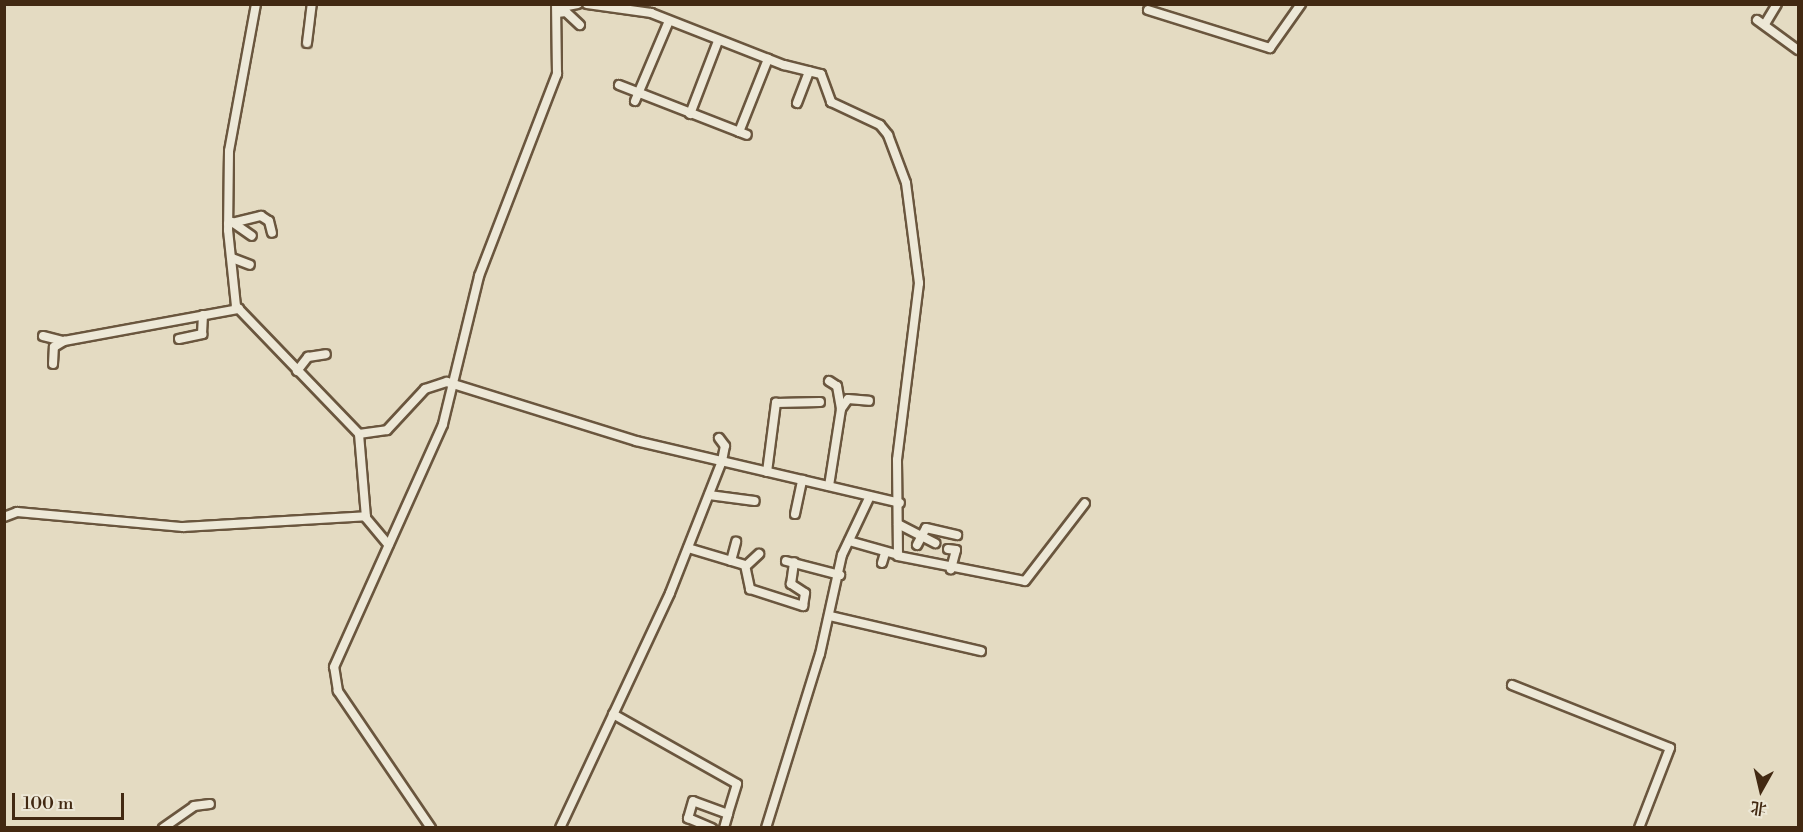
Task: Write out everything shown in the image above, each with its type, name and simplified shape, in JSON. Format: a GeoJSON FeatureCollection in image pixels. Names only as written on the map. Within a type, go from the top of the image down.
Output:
{"type":"FeatureCollection","features":[{"type":"Feature","properties":{"kind":"street"},"geometry":{"type":"LineString","coordinates":[[256,4],[230,151],[230,223],[239,309],[359,434],[366,516],[389,545]]}},
{"type":"Feature","properties":{"kind":"street"},"geometry":{"type":"LineString","coordinates":[[307,43],[312,4]]}},
{"type":"Feature","properties":{"kind":"street"},"geometry":{"type":"LineString","coordinates":[[557,8],[578,4]]}},
{"type":"Feature","properties":{"kind":"street"},"geometry":{"type":"LineString","coordinates":[[587,4],[640,10],[718,41],[809,71],[824,78],[834,104],[883,127],[906,183],[919,283],[898,447],[898,555]]}},
{"type":"Feature","properties":{"kind":"street"},"geometry":{"type":"LineString","coordinates":[[1148,10],[1269,48],[1302,4]]}},
{"type":"Feature","properties":{"kind":"street"},"geometry":{"type":"LineString","coordinates":[[1765,24],[1777,4]]}},
{"type":"Feature","properties":{"kind":"street"},"geometry":{"type":"LineString","coordinates":[[557,8],[566,12],[580,25]]}},
{"type":"Feature","properties":{"kind":"street"},"geometry":{"type":"LineString","coordinates":[[431,828],[334,679],[334,667],[389,545],[456,385],[479,276],[557,74],[557,8]]}},
{"type":"Feature","properties":{"kind":"street"},"geometry":{"type":"LineString","coordinates":[[1757,20],[1798,50]]}},
{"type":"Feature","properties":{"kind":"street"},"geometry":{"type":"LineString","coordinates":[[637,97],[669,21]]}},
{"type":"Feature","properties":{"kind":"street"},"geometry":{"type":"LineString","coordinates":[[690,114],[718,41]]}},
{"type":"Feature","properties":{"kind":"street"},"geometry":{"type":"LineString","coordinates":[[619,85],[637,97],[743,134],[768,59]]}},
{"type":"Feature","properties":{"kind":"street"},"geometry":{"type":"LineString","coordinates":[[797,103],[809,71]]}},
{"type":"Feature","properties":{"kind":"street"},"geometry":{"type":"LineString","coordinates":[[230,223],[261,216],[269,221],[272,233]]}},
{"type":"Feature","properties":{"kind":"street"},"geometry":{"type":"LineString","coordinates":[[230,223],[252,236]]}},
{"type":"Feature","properties":{"kind":"street"},"geometry":{"type":"LineString","coordinates":[[232,258],[250,265]]}},
{"type":"Feature","properties":{"kind":"street"},"geometry":{"type":"LineString","coordinates":[[53,364],[54,347],[64,341],[239,309]]}},
{"type":"Feature","properties":{"kind":"street"},"geometry":{"type":"LineString","coordinates":[[179,339],[202,334],[202,315]]}},
{"type":"Feature","properties":{"kind":"street"},"geometry":{"type":"LineString","coordinates":[[43,336],[64,341]]}},
{"type":"Feature","properties":{"kind":"street"},"geometry":{"type":"LineString","coordinates":[[297,371],[308,357],[326,354]]}},
{"type":"Feature","properties":{"kind":"street"},"geometry":{"type":"LineString","coordinates":[[829,381],[837,386],[841,410],[829,486]]}},
{"type":"Feature","properties":{"kind":"street"},"geometry":{"type":"LineString","coordinates":[[359,434],[387,430],[425,389],[456,385],[636,441],[899,503]]}},
{"type":"Feature","properties":{"kind":"street"},"geometry":{"type":"LineString","coordinates":[[841,410],[848,399],[869,401]]}},
{"type":"Feature","properties":{"kind":"street"},"geometry":{"type":"LineString","coordinates":[[766,472],[776,403],[820,402]]}},
{"type":"Feature","properties":{"kind":"street"},"geometry":{"type":"LineString","coordinates":[[560,828],[688,548],[722,461],[725,446],[719,438]]}},
{"type":"Feature","properties":{"kind":"street"},"geometry":{"type":"LineString","coordinates":[[795,514],[802,480]]}},
{"type":"Feature","properties":{"kind":"street"},"geometry":{"type":"LineString","coordinates":[[708,495],[755,501]]}},
{"type":"Feature","properties":{"kind":"street"},"geometry":{"type":"LineString","coordinates":[[766,828],[830,615],[849,541],[870,496]]}},
{"type":"Feature","properties":{"kind":"street"},"geometry":{"type":"LineString","coordinates":[[849,541],[885,554],[898,555],[951,569],[1025,581],[1085,503]]}},
{"type":"Feature","properties":{"kind":"street"},"geometry":{"type":"LineString","coordinates":[[4,517],[17,512],[183,527],[366,516]]}},
{"type":"Feature","properties":{"kind":"street"},"geometry":{"type":"LineString","coordinates":[[898,524],[935,543]]}},
{"type":"Feature","properties":{"kind":"street"},"geometry":{"type":"LineString","coordinates":[[917,545],[920,534],[931,528],[957,535]]}},
{"type":"Feature","properties":{"kind":"street"},"geometry":{"type":"LineString","coordinates":[[731,561],[736,542]]}},
{"type":"Feature","properties":{"kind":"street"},"geometry":{"type":"LineString","coordinates":[[688,548],[746,566]]}},
{"type":"Feature","properties":{"kind":"street"},"geometry":{"type":"LineString","coordinates":[[948,549],[956,550],[951,569]]}},
{"type":"Feature","properties":{"kind":"street"},"geometry":{"type":"LineString","coordinates":[[746,566],[759,554]]}},
{"type":"Feature","properties":{"kind":"street"},"geometry":{"type":"LineString","coordinates":[[882,563],[885,554]]}},
{"type":"Feature","properties":{"kind":"street"},"geometry":{"type":"LineString","coordinates":[[746,566],[750,589],[803,606],[805,593],[791,584],[790,562],[840,575]]}},
{"type":"Feature","properties":{"kind":"street"},"geometry":{"type":"LineString","coordinates":[[830,615],[981,651]]}},
{"type":"Feature","properties":{"kind":"street"},"geometry":{"type":"LineString","coordinates":[[1512,685],[1670,748],[1639,828]]}},
{"type":"Feature","properties":{"kind":"street"},"geometry":{"type":"LineString","coordinates":[[613,714],[737,784],[724,828]]}},
{"type":"Feature","properties":{"kind":"street"},"geometry":{"type":"LineString","coordinates":[[712,828],[688,818],[693,801],[728,814]]}},
{"type":"Feature","properties":{"kind":"street"},"geometry":{"type":"LineString","coordinates":[[162,828],[194,806],[210,804]]}}]}
